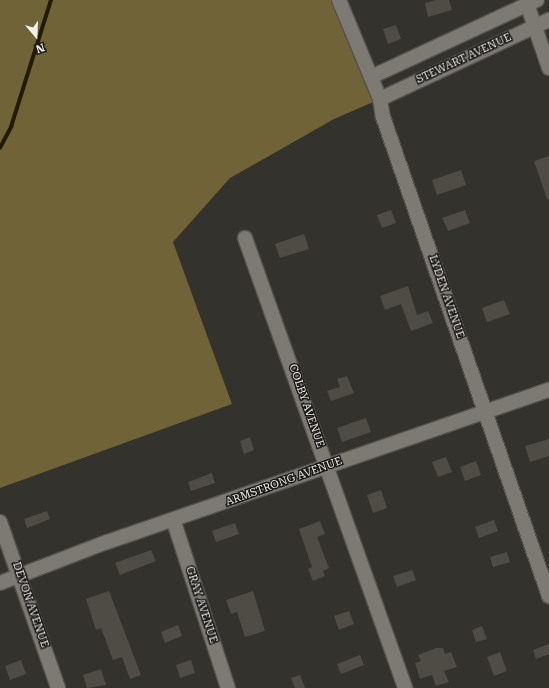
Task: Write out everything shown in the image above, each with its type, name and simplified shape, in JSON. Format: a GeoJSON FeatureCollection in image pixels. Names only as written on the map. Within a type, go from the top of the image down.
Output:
{"type":"FeatureCollection","features":[{"type":"Feature","properties":{"kind":"street","name":"LYDEN AVENUE"},"geometry":{"type":"LineString","coordinates":[[339,0],[380,99],[383,117],[549,596]]}},
{"type":"Feature","properties":{"kind":"street"},"geometry":{"type":"LineString","coordinates":[[371,76],[532,2],[534,28],[549,68]]}},
{"type":"Feature","properties":{"kind":"street","name":"STEWART AVENUE"},"geometry":{"type":"LineString","coordinates":[[380,99],[549,20]]}},
{"type":"Feature","properties":{"kind":"street","name":"COLBY AVENUE"},"geometry":{"type":"LineString","coordinates":[[245,238],[327,466],[404,688]]}},
{"type":"Feature","properties":{"kind":"street","name":"ARMSTRONG AVENUE"},"geometry":{"type":"LineString","coordinates":[[0,583],[327,466],[549,390]]}},
{"type":"Feature","properties":{"kind":"street","name":"DEVON AVENUE"},"geometry":{"type":"LineString","coordinates":[[0,522],[20,575],[58,688]]}},
{"type":"Feature","properties":{"kind":"street","name":"GRAY AVENUE"},"geometry":{"type":"LineString","coordinates":[[174,522],[228,688]]}},
{"type":"Feature","properties":{"kind":"shaded area"},"geometry":{"type":"Polygon","coordinates":[[[0,0],[339,0],[380,99],[334,119],[230,178],[173,242],[232,404],[0,488],[0,0]]]}},
{"type":"Feature","properties":{"kind":"building"},"geometry":{"type":"Polygon","coordinates":[[[436,0],[449,0],[452,10],[428,17],[425,3],[436,0]]]}},
{"type":"Feature","properties":{"kind":"building"},"geometry":{"type":"Polygon","coordinates":[[[396,25],[401,39],[388,44],[383,29],[396,25]]]}},
{"type":"Feature","properties":{"kind":"building"},"geometry":{"type":"Polygon","coordinates":[[[549,156],[549,199],[547,199],[534,161],[549,156]]]}},
{"type":"Feature","properties":{"kind":"building"},"geometry":{"type":"Polygon","coordinates":[[[461,170],[466,185],[437,195],[432,180],[461,170]]]}},
{"type":"Feature","properties":{"kind":"building"},"geometry":{"type":"Polygon","coordinates":[[[391,210],[396,223],[382,228],[377,215],[391,210]]]}},
{"type":"Feature","properties":{"kind":"building"},"geometry":{"type":"Polygon","coordinates":[[[465,210],[470,223],[448,231],[442,218],[465,210]]]}},
{"type":"Feature","properties":{"kind":"building"},"geometry":{"type":"Polygon","coordinates":[[[304,234],[309,249],[280,258],[275,244],[304,234]]]}},
{"type":"Feature","properties":{"kind":"building"},"geometry":{"type":"Polygon","coordinates":[[[408,286],[417,315],[428,311],[433,323],[411,331],[401,304],[385,310],[380,296],[408,286]]]}},
{"type":"Feature","properties":{"kind":"building"},"geometry":{"type":"Polygon","coordinates":[[[504,300],[510,314],[487,322],[482,308],[504,300]]]}},
{"type":"Feature","properties":{"kind":"building"},"geometry":{"type":"Polygon","coordinates":[[[347,376],[354,393],[331,401],[327,391],[340,387],[337,379],[347,376]]]}},
{"type":"Feature","properties":{"kind":"building"},"geometry":{"type":"Polygon","coordinates":[[[366,418],[371,432],[342,442],[337,428],[366,418]]]}},
{"type":"Feature","properties":{"kind":"building"},"geometry":{"type":"Polygon","coordinates":[[[250,437],[254,450],[244,454],[240,441],[250,437]]]}},
{"type":"Feature","properties":{"kind":"building"},"geometry":{"type":"Polygon","coordinates":[[[549,439],[549,456],[530,462],[525,446],[549,439]]]}},
{"type":"Feature","properties":{"kind":"building"},"geometry":{"type":"Polygon","coordinates":[[[446,457],[452,472],[438,477],[432,462],[446,457]]]}},
{"type":"Feature","properties":{"kind":"building"},"geometry":{"type":"Polygon","coordinates":[[[476,461],[481,475],[465,481],[460,467],[476,461]]]}},
{"type":"Feature","properties":{"kind":"building"},"geometry":{"type":"Polygon","coordinates":[[[212,473],[215,483],[191,491],[188,482],[212,473]]]}},
{"type":"Feature","properties":{"kind":"building"},"geometry":{"type":"Polygon","coordinates":[[[381,490],[387,508],[373,513],[367,495],[381,490]]]}},
{"type":"Feature","properties":{"kind":"building"},"geometry":{"type":"Polygon","coordinates":[[[47,511],[50,519],[27,528],[24,519],[47,511]]]}},
{"type":"Feature","properties":{"kind":"building"},"geometry":{"type":"Polygon","coordinates":[[[494,520],[498,531],[479,538],[475,527],[494,520]]]}},
{"type":"Feature","properties":{"kind":"building"},"geometry":{"type":"Polygon","coordinates":[[[320,521],[325,534],[317,537],[329,568],[323,571],[325,576],[313,581],[308,569],[312,567],[299,529],[320,521]]]}},
{"type":"Feature","properties":{"kind":"building"},"geometry":{"type":"Polygon","coordinates":[[[235,523],[239,534],[216,542],[212,531],[235,523]]]}},
{"type":"Feature","properties":{"kind":"building"},"geometry":{"type":"Polygon","coordinates":[[[151,550],[156,561],[120,575],[115,563],[151,550]]]}},
{"type":"Feature","properties":{"kind":"building"},"geometry":{"type":"Polygon","coordinates":[[[507,552],[510,562],[493,567],[490,557],[507,552]]]}},
{"type":"Feature","properties":{"kind":"building"},"geometry":{"type":"Polygon","coordinates":[[[412,570],[416,580],[397,587],[393,576],[412,570]]]}},
{"type":"Feature","properties":{"kind":"building"},"geometry":{"type":"Polygon","coordinates":[[[109,591],[141,675],[130,679],[122,657],[113,660],[101,628],[96,630],[86,599],[109,591]]]}},
{"type":"Feature","properties":{"kind":"building"},"geometry":{"type":"Polygon","coordinates":[[[253,591],[265,631],[245,637],[237,612],[231,614],[226,600],[253,591]]]}},
{"type":"Feature","properties":{"kind":"building"},"geometry":{"type":"Polygon","coordinates":[[[349,611],[354,624],[339,630],[334,616],[349,611]]]}},
{"type":"Feature","properties":{"kind":"building"},"geometry":{"type":"Polygon","coordinates":[[[178,625],[182,636],[165,643],[161,632],[178,625]]]}},
{"type":"Feature","properties":{"kind":"building"},"geometry":{"type":"Polygon","coordinates":[[[482,626],[487,639],[476,642],[472,630],[482,626]]]}},
{"type":"Feature","properties":{"kind":"building"},"geometry":{"type":"Polygon","coordinates":[[[549,644],[549,654],[536,659],[533,650],[549,644]]]}},
{"type":"Feature","properties":{"kind":"building"},"geometry":{"type":"Polygon","coordinates":[[[436,648],[443,648],[445,654],[451,652],[457,667],[444,671],[449,682],[436,686],[432,675],[420,679],[415,663],[421,661],[418,655],[436,648]]]}},
{"type":"Feature","properties":{"kind":"building"},"geometry":{"type":"Polygon","coordinates":[[[500,652],[507,671],[494,676],[487,657],[500,652]]]}},
{"type":"Feature","properties":{"kind":"building"},"geometry":{"type":"Polygon","coordinates":[[[360,655],[364,665],[341,674],[337,664],[360,655]]]}},
{"type":"Feature","properties":{"kind":"building"},"geometry":{"type":"Polygon","coordinates":[[[21,660],[26,674],[10,680],[5,666],[21,660]]]}},
{"type":"Feature","properties":{"kind":"building"},"geometry":{"type":"Polygon","coordinates":[[[191,660],[195,673],[180,678],[176,665],[191,660]]]}},
{"type":"Feature","properties":{"kind":"building"},"geometry":{"type":"Polygon","coordinates":[[[101,669],[106,685],[87,688],[83,675],[101,669]]]}},
{"type":"Feature","properties":{"kind":"building"},"geometry":{"type":"Polygon","coordinates":[[[300,675],[305,688],[295,688],[291,678],[300,675]]]}},
{"type":"Feature","properties":{"kind":"waterway"},"geometry":{"type":"LineString","coordinates":[[0,148],[11,127],[51,0]]}}]}
